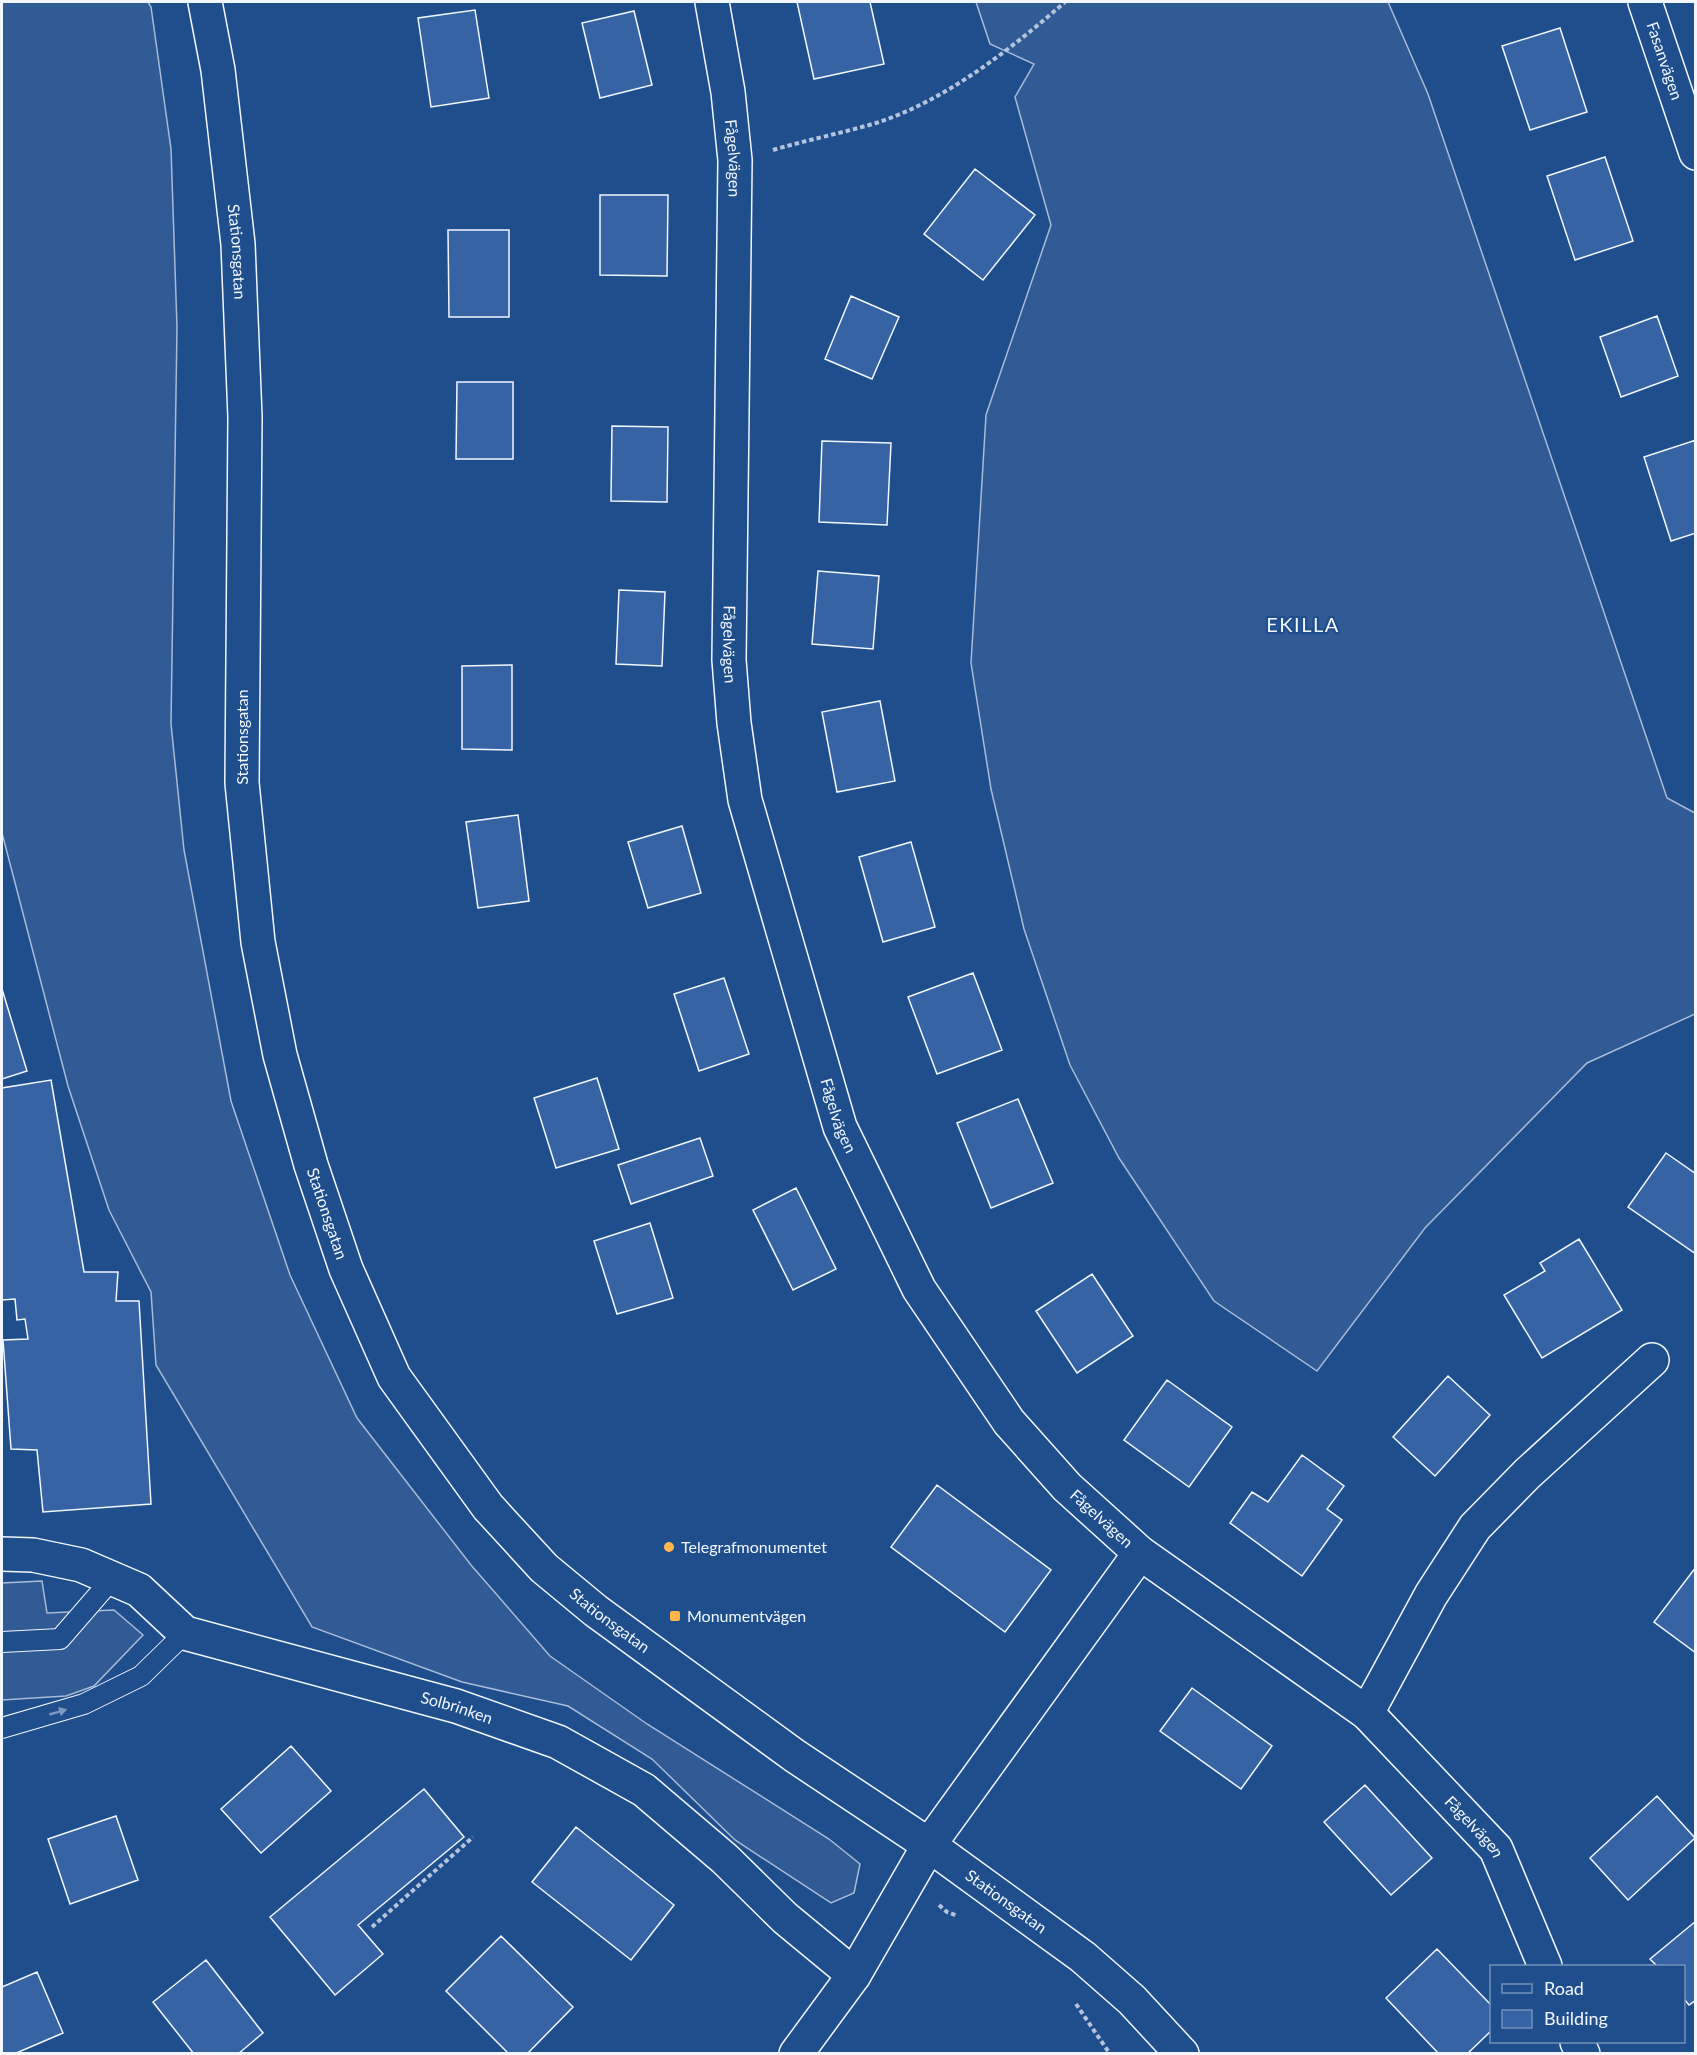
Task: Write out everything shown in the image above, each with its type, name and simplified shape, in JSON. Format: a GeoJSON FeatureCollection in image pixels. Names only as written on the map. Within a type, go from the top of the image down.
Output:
{"type":"FeatureCollection","features":[{"type":"Feature","properties":{"kind":"street","name":"Stationsgatan"},"geometry":{"type":"LineString","coordinates":[[205,2],[218,70],[238,244],[245,417],[242,783],[258,942],[280,1055],[311,1165],[346,1269],[394,1377],[488,1507],[544,1568],[596,1611],[786,1749],[929,1845],[1083,1957],[1132,2000],[1182,2054]]}},
{"type":"Feature","properties":{"kind":"street","name":"Fågelvägen"},"geometry":{"type":"LineString","coordinates":[[712,2],[728,92],[735,160],[729,660],[734,723],[746,800],[840,1127],[919,1289],[1009,1422],[1067,1487],[1140,1553],[1367,1713],[1496,1849],[1545,1965]]}},
{"type":"Feature","properties":{"kind":"street","name":"Fasanvägen"},"geometry":{"type":"LineString","coordinates":[[1645,2],[1695,153]]}},
{"type":"Feature","properties":{"kind":"street"},"geometry":{"type":"LineString","coordinates":[[1367,1713],[1431,1595],[1475,1527],[1527,1474],[1652,1360]]}},
{"type":"Feature","properties":{"kind":"street"},"geometry":{"type":"LineString","coordinates":[[796,2054],[854,1976],[929,1845],[1140,1553]]}},
{"type":"Feature","properties":{"kind":"street","name":"Solbrinken"},"geometry":{"type":"LineString","coordinates":[[2,1554],[33,1555],[81,1566],[139,1590],[185,1633],[456,1706],[558,1742],[644,1790],[725,1859],[785,1918],[854,1976]]}},
{"type":"Feature","properties":{"kind":"lane"},"geometry":{"type":"LineString","coordinates":[[2,1642],[60,1639],[112,1579]]}},
{"type":"Feature","properties":{"kind":"lane"},"geometry":{"type":"LineString","coordinates":[[2,1728],[84,1704],[141,1676],[185,1633]]}},
{"type":"Feature","properties":{"kind":"path"},"geometry":{"type":"LineString","coordinates":[[735,160],[878,122],[923,101],[980,71],[1065,2]]}},
{"type":"Feature","properties":{"kind":"path"},"geometry":{"type":"LineString","coordinates":[[372,1927],[473,1837]]}},
{"type":"Feature","properties":{"kind":"path"},"geometry":{"type":"LineString","coordinates":[[910,1876],[947,1912],[965,1919]]}},
{"type":"Feature","properties":{"kind":"path"},"geometry":{"type":"LineString","coordinates":[[1073,2001],[1110,2054]]}},
{"type":"Feature","properties":{"kind":"shaded area"},"geometry":{"type":"Polygon","coordinates":[[[2,2],[148,2],[151,7],[171,149],[177,327],[171,724],[184,850],[231,1101],[290,1275],[357,1418],[471,1565],[550,1656],[647,1724],[829,1839],[860,1864],[854,1893],[831,1903],[735,1840],[652,1759],[568,1706],[462,1682],[312,1627],[156,1365],[151,1292],[109,1210],[68,1086],[2,833],[2,2]]]}},
{"type":"Feature","properties":{"kind":"shaded area"},"geometry":{"type":"Polygon","coordinates":[[[976,2],[1388,2],[1428,94],[1667,798],[1695,813],[1695,1014],[1587,1063],[1425,1228],[1317,1371],[1214,1301],[1119,1158],[1070,1065],[1024,929],[991,789],[971,663],[986,415],[1051,225],[1015,97],[1034,64],[990,44],[976,2]]]}},
{"type":"Feature","properties":{"kind":"shaded area"},"geometry":{"type":"Polygon","coordinates":[[[42,1581],[47,1613],[114,1610],[143,1635],[94,1686],[66,1696],[2,1700],[2,1583],[42,1581]]]}},
{"type":"Feature","properties":{"kind":"building"},"geometry":{"type":"Polygon","coordinates":[[[797,2],[870,2],[884,64],[814,79],[797,2]]]}},
{"type":"Feature","properties":{"kind":"building"},"geometry":{"type":"Polygon","coordinates":[[[475,10],[489,98],[431,107],[418,18],[475,10]]]}},
{"type":"Feature","properties":{"kind":"building"},"geometry":{"type":"Polygon","coordinates":[[[634,11],[652,85],[600,98],[582,23],[634,11]]]}},
{"type":"Feature","properties":{"kind":"building"},"geometry":{"type":"Polygon","coordinates":[[[1560,28],[1587,112],[1530,130],[1502,46],[1560,28]]]}},
{"type":"Feature","properties":{"kind":"building"},"geometry":{"type":"Polygon","coordinates":[[[1605,157],[1633,241],[1575,260],[1547,176],[1605,157]]]}},
{"type":"Feature","properties":{"kind":"building"},"geometry":{"type":"Polygon","coordinates":[[[975,169],[1035,215],[983,280],[924,234],[975,169]]]}},
{"type":"Feature","properties":{"kind":"building"},"geometry":{"type":"Polygon","coordinates":[[[600,195],[668,195],[667,276],[600,275],[600,195]]]}},
{"type":"Feature","properties":{"kind":"building"},"geometry":{"type":"Polygon","coordinates":[[[448,230],[509,230],[509,317],[449,317],[448,230]]]}},
{"type":"Feature","properties":{"kind":"building"},"geometry":{"type":"Polygon","coordinates":[[[851,296],[899,317],[872,379],[825,359],[851,296]]]}},
{"type":"Feature","properties":{"kind":"building"},"geometry":{"type":"Polygon","coordinates":[[[1657,316],[1678,376],[1621,397],[1600,337],[1657,316]]]}},
{"type":"Feature","properties":{"kind":"building"},"geometry":{"type":"Polygon","coordinates":[[[457,382],[513,382],[513,459],[456,459],[457,382]]]}},
{"type":"Feature","properties":{"kind":"building"},"geometry":{"type":"Polygon","coordinates":[[[612,426],[668,427],[667,502],[611,501],[612,426]]]}},
{"type":"Feature","properties":{"kind":"building"},"geometry":{"type":"Polygon","coordinates":[[[1696,440],[1696,533],[1671,541],[1644,457],[1696,440]]]}},
{"type":"Feature","properties":{"kind":"building"},"geometry":{"type":"Polygon","coordinates":[[[822,441],[891,443],[887,525],[819,522],[822,441]]]}},
{"type":"Feature","properties":{"kind":"building"},"geometry":{"type":"Polygon","coordinates":[[[818,571],[879,576],[873,649],[812,644],[818,571]]]}},
{"type":"Feature","properties":{"kind":"building"},"geometry":{"type":"Polygon","coordinates":[[[619,590],[665,592],[662,666],[616,664],[619,590]]]}},
{"type":"Feature","properties":{"kind":"building"},"geometry":{"type":"Polygon","coordinates":[[[512,665],[512,750],[462,749],[462,666],[512,665]]]}},
{"type":"Feature","properties":{"kind":"building"},"geometry":{"type":"Polygon","coordinates":[[[880,701],[895,781],[837,792],[822,712],[880,701]]]}},
{"type":"Feature","properties":{"kind":"building"},"geometry":{"type":"Polygon","coordinates":[[[518,815],[529,901],[478,908],[466,822],[518,815]]]}},
{"type":"Feature","properties":{"kind":"building"},"geometry":{"type":"Polygon","coordinates":[[[682,826],[701,893],[648,908],[628,842],[682,826]]]}},
{"type":"Feature","properties":{"kind":"building"},"geometry":{"type":"Polygon","coordinates":[[[911,842],[935,927],[883,942],[859,857],[911,842]]]}},
{"type":"Feature","properties":{"kind":"building"},"geometry":{"type":"Polygon","coordinates":[[[973,973],[1002,1050],[937,1074],[908,997],[973,973]]]}},
{"type":"Feature","properties":{"kind":"building"},"geometry":{"type":"Polygon","coordinates":[[[724,978],[749,1054],[699,1071],[674,994],[724,978]]]}},
{"type":"Feature","properties":{"kind":"building"},"geometry":{"type":"Polygon","coordinates":[[[2,989],[27,1071],[2,1079],[2,989]]]}},
{"type":"Feature","properties":{"kind":"building"},"geometry":{"type":"Polygon","coordinates":[[[597,1078],[619,1149],[556,1168],[534,1098],[597,1078]]]}},
{"type":"Feature","properties":{"kind":"building"},"geometry":{"type":"Polygon","coordinates":[[[51,1080],[84,1272],[118,1272],[116,1301],[139,1301],[151,1504],[43,1512],[37,1450],[11,1449],[3,1340],[28,1339],[25,1319],[17,1320],[15,1299],[2,1300],[2,1088],[51,1080]]]}},
{"type":"Feature","properties":{"kind":"building"},"geometry":{"type":"Polygon","coordinates":[[[1018,1099],[1053,1183],[991,1208],[957,1123],[1018,1099]]]}},
{"type":"Feature","properties":{"kind":"building"},"geometry":{"type":"Polygon","coordinates":[[[700,1138],[713,1176],[631,1204],[618,1165],[700,1138]]]}},
{"type":"Feature","properties":{"kind":"building"},"geometry":{"type":"Polygon","coordinates":[[[1666,1153],[1696,1174],[1696,1254],[1628,1207],[1666,1153]]]}},
{"type":"Feature","properties":{"kind":"building"},"geometry":{"type":"Polygon","coordinates":[[[796,1188],[836,1269],[793,1290],[753,1210],[796,1188]]]}},
{"type":"Feature","properties":{"kind":"building"},"geometry":{"type":"Polygon","coordinates":[[[650,1223],[673,1298],[617,1314],[594,1241],[650,1223]]]}},
{"type":"Feature","properties":{"kind":"building"},"geometry":{"type":"Polygon","coordinates":[[[1579,1239],[1622,1310],[1542,1358],[1504,1295],[1545,1271],[1540,1263],[1579,1239]]]}},
{"type":"Feature","properties":{"kind":"building"},"geometry":{"type":"Polygon","coordinates":[[[1092,1274],[1133,1336],[1077,1373],[1036,1311],[1092,1274]]]}},
{"type":"Feature","properties":{"kind":"building"},"geometry":{"type":"Polygon","coordinates":[[[1448,1376],[1490,1415],[1435,1476],[1393,1437],[1448,1376]]]}},
{"type":"Feature","properties":{"kind":"building"},"geometry":{"type":"Polygon","coordinates":[[[1167,1380],[1232,1427],[1189,1487],[1124,1440],[1167,1380]]]}},
{"type":"Feature","properties":{"kind":"building"},"geometry":{"type":"Polygon","coordinates":[[[1302,1455],[1344,1486],[1327,1509],[1342,1520],[1302,1576],[1230,1523],[1252,1492],[1268,1502],[1302,1455]]]}},
{"type":"Feature","properties":{"kind":"building"},"geometry":{"type":"Polygon","coordinates":[[[937,1485],[1051,1570],[1005,1632],[891,1547],[937,1485]]]}},
{"type":"Feature","properties":{"kind":"building"},"geometry":{"type":"Polygon","coordinates":[[[1696,1567],[1696,1653],[1654,1622],[1696,1567]]]}},
{"type":"Feature","properties":{"kind":"building"},"geometry":{"type":"Polygon","coordinates":[[[1192,1688],[1272,1746],[1241,1789],[1160,1731],[1192,1688]]]}},
{"type":"Feature","properties":{"kind":"building"},"geometry":{"type":"Polygon","coordinates":[[[291,1746],[331,1791],[261,1853],[221,1809],[291,1746]]]}},
{"type":"Feature","properties":{"kind":"building"},"geometry":{"type":"Polygon","coordinates":[[[1365,1785],[1432,1858],[1391,1895],[1324,1822],[1365,1785]]]}},
{"type":"Feature","properties":{"kind":"building"},"geometry":{"type":"Polygon","coordinates":[[[424,1789],[464,1837],[358,1925],[383,1954],[335,1995],[270,1917],[424,1789]]]}},
{"type":"Feature","properties":{"kind":"building"},"geometry":{"type":"Polygon","coordinates":[[[1657,1796],[1695,1838],[1628,1900],[1590,1858],[1657,1796]]]}},
{"type":"Feature","properties":{"kind":"building"},"geometry":{"type":"Polygon","coordinates":[[[116,1816],[138,1880],[70,1904],[48,1839],[116,1816]]]}},
{"type":"Feature","properties":{"kind":"building"},"geometry":{"type":"Polygon","coordinates":[[[576,1827],[674,1905],[631,1960],[532,1882],[576,1827]]]}},
{"type":"Feature","properties":{"kind":"building"},"geometry":{"type":"Polygon","coordinates":[[[1696,1921],[1696,2000],[1689,2005],[1685,2000],[1685,1965],[1656,1965],[1650,1959],[1696,1921]]]}},
{"type":"Feature","properties":{"kind":"building"},"geometry":{"type":"Polygon","coordinates":[[[501,1936],[573,2007],[527,2054],[509,2054],[446,1991],[501,1936]]]}},
{"type":"Feature","properties":{"kind":"building"},"geometry":{"type":"Polygon","coordinates":[[[1437,1949],[1490,2004],[1490,2032],[1467,2054],[1439,2054],[1386,1998],[1437,1949]]]}},
{"type":"Feature","properties":{"kind":"building"},"geometry":{"type":"Polygon","coordinates":[[[206,1960],[263,2033],[238,2054],[194,2054],[153,2002],[206,1960]]]}},
{"type":"Feature","properties":{"kind":"building"},"geometry":{"type":"Polygon","coordinates":[[[37,1972],[63,2033],[14,2054],[2,2054],[2,1987],[37,1972]]]}},
{"type":"Feature","properties":{"kind":"place","name":"Telegrafmonumentet"},"geometry":{"type":"Point","coordinates":[669,1547]}},
{"type":"Feature","properties":{"kind":"place","name":"Monumentvägen"},"geometry":{"type":"Point","coordinates":[675,1616]}},
{"type":"Feature","properties":{"kind":"district","name":"EKILLA"},"geometry":{"type":"Point","coordinates":[1303,625]}}]}
